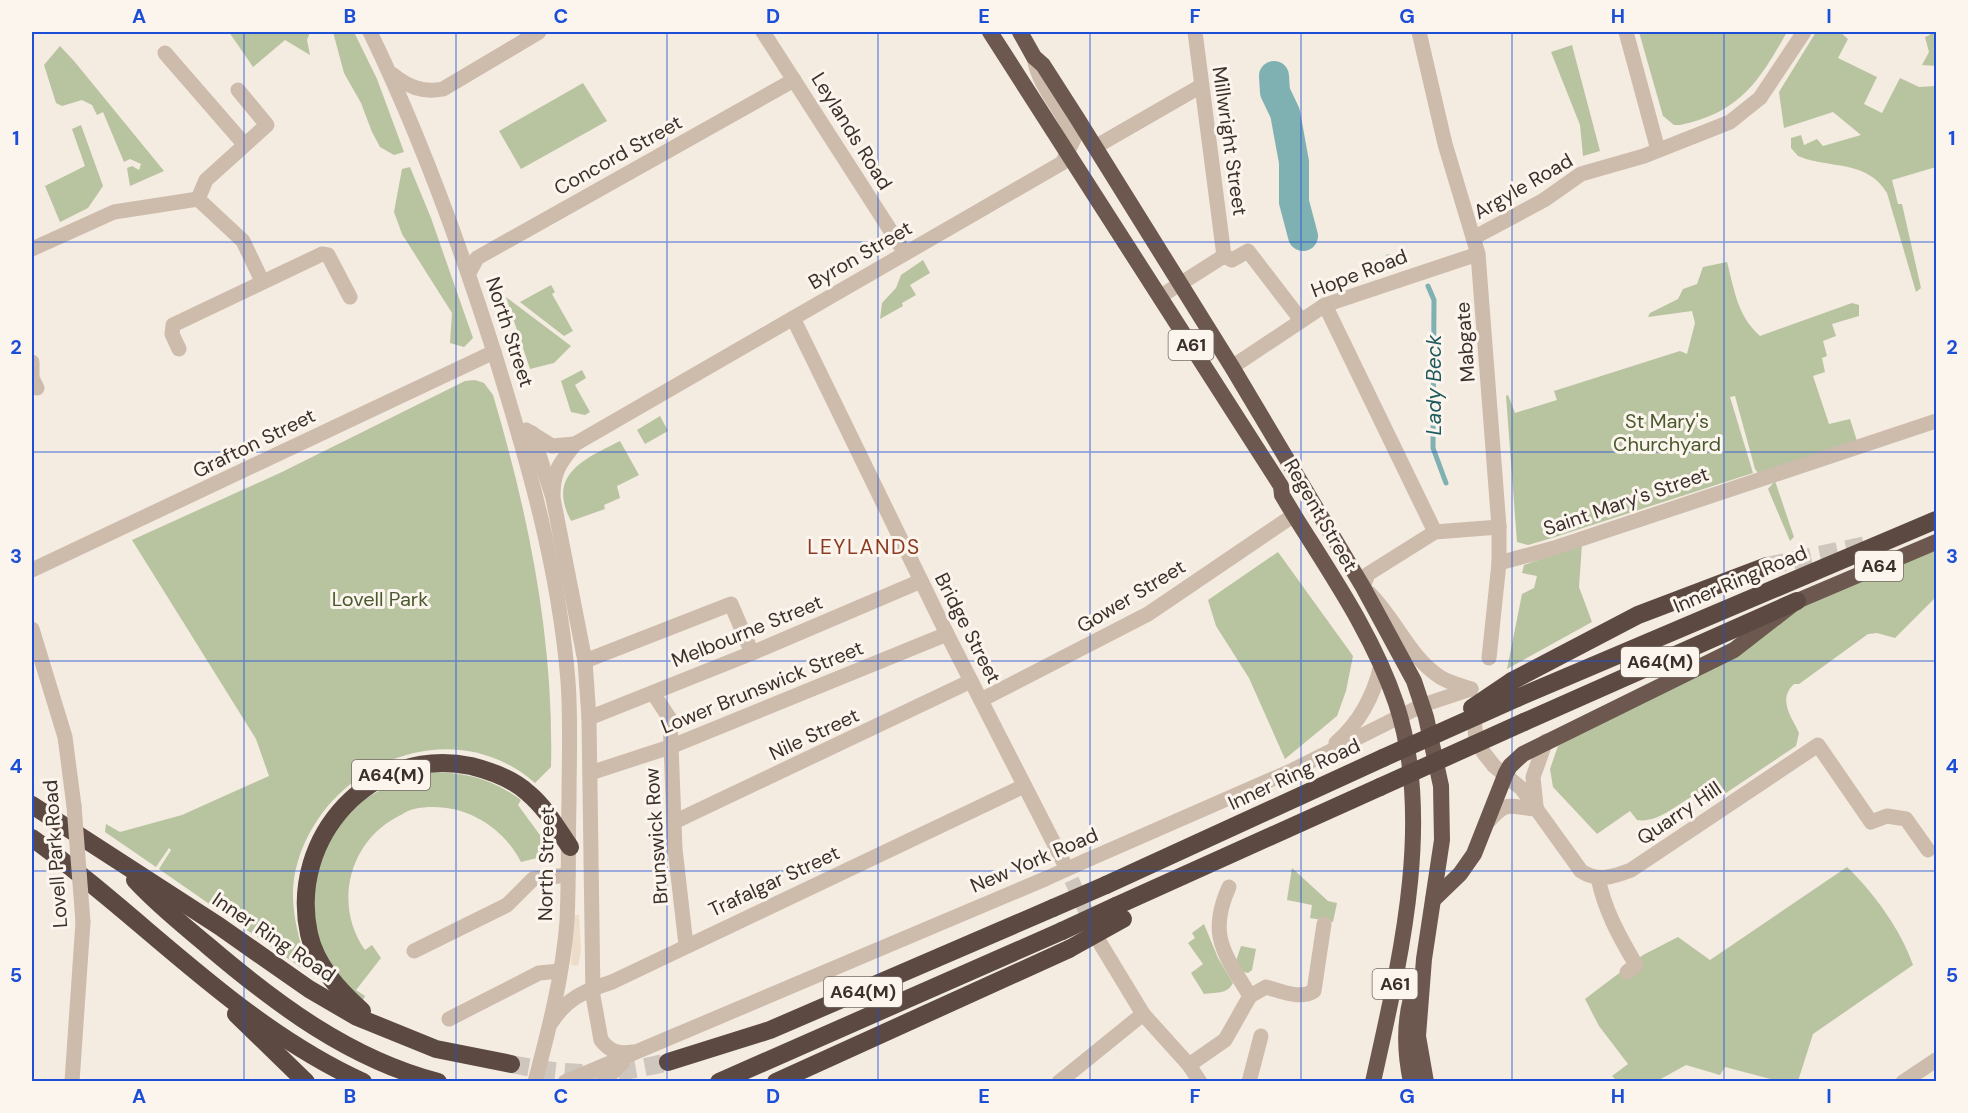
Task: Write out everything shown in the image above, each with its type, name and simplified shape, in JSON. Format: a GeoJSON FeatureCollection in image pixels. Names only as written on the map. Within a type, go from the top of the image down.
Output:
{"type":"FeatureCollection","features":[{"type":"Feature","properties":{"kind":"highway","name":"Regent Street"},"geometry":{"type":"LineString","coordinates":[[990,32],[1281,486],[1294,515],[1367,634],[1400,715],[1408,760],[1414,853],[1395,984],[1373,1082]]}},
{"type":"Feature","properties":{"kind":"highway","name":"Regent Street"},"geometry":{"type":"LineString","coordinates":[[1020,32],[1034,57],[1043,66],[1095,147],[1232,367],[1363,587],[1414,681],[1423,705],[1441,786],[1442,840],[1424,959],[1418,1036],[1426,1082]]}},
{"type":"Feature","properties":{"kind":"highway","name":"Inner Ring Road"},"geometry":{"type":"LineString","coordinates":[[668,1062],[738,1042],[770,1030],[1106,885],[1383,758],[1515,690],[1936,520]]}},
{"type":"Feature","properties":{"kind":"highway","name":"A64"},"geometry":{"type":"LineString","coordinates":[[1797,601],[1936,542]]}},
{"type":"Feature","properties":{"kind":"highway","name":"A64(M)"},"geometry":{"type":"LineString","coordinates":[[1515,690],[1638,615],[1767,566]]}},
{"type":"Feature","properties":{"kind":"highway","name":"A64(M)"},"geometry":{"type":"LineString","coordinates":[[776,1082],[1069,949],[1120,913],[1174,881],[1797,601]]}},
{"type":"Feature","properties":{"kind":"highway"},"geometry":{"type":"LineString","coordinates":[[1433,900],[1460,874],[1474,854],[1488,822],[1491,806],[1506,774],[1510,766],[1523,754],[1734,650],[1797,601]]}},
{"type":"Feature","properties":{"kind":"highway","name":"A64(M)"},"geometry":{"type":"LineString","coordinates":[[381,1029],[333,983],[309,935],[305,904],[310,867],[325,830],[348,801],[379,779],[417,764],[452,762],[486,770],[517,784],[548,814],[570,847]]}},
{"type":"Feature","properties":{"kind":"highway","name":"Inner Ring Road"},"geometry":{"type":"LineString","coordinates":[[32,805],[309,989],[381,1029],[436,1049],[511,1064]]}},
{"type":"Feature","properties":{"kind":"highway"},"geometry":{"type":"LineString","coordinates":[[32,838],[206,982],[281,1037],[324,1063],[363,1082]]}},
{"type":"Feature","properties":{"kind":"highway","name":"A64(M)"},"geometry":{"type":"LineString","coordinates":[[116,859],[152,899],[288,1010],[355,1050],[392,1067],[438,1082]]}},
{"type":"Feature","properties":{"kind":"highway","name":"A64(M)"},"geometry":{"type":"LineString","coordinates":[[718,1082],[1062,931],[1120,913]]}},
{"type":"Feature","properties":{"kind":"highway","name":"Regent Street"},"geometry":{"type":"LineString","coordinates":[[1412,1082],[1407,1059],[1408,1013],[1410,998],[1424,959]]}},
{"type":"Feature","properties":{"kind":"highway"},"geometry":{"type":"LineString","coordinates":[[206,982],[258,1038],[306,1082]]}},
{"type":"Feature","properties":{"kind":"street","name":"North Street"},"geometry":{"type":"LineString","coordinates":[[370,32],[436,182],[469,273],[518,426],[548,551],[565,660],[570,722],[570,847],[567,924],[539,1077]]}},
{"type":"Feature","properties":{"kind":"street","name":"Leylands Road"},"geometry":{"type":"LineString","coordinates":[[763,32],[905,253]]}},
{"type":"Feature","properties":{"kind":"street","name":"Millwright Street"},"geometry":{"type":"LineString","coordinates":[[1195,32],[1224,256]]}},
{"type":"Feature","properties":{"kind":"street","name":"Mabgate"},"geometry":{"type":"LineString","coordinates":[[1419,32],[1445,144],[1475,237],[1478,254],[1499,527],[1499,563],[1489,658]]}},
{"type":"Feature","properties":{"kind":"street"},"geometry":{"type":"LineString","coordinates":[[1626,32],[1659,149]]}},
{"type":"Feature","properties":{"kind":"street","name":"Argyle Road"},"geometry":{"type":"LineString","coordinates":[[1475,237],[1544,200],[1581,174],[1719,129],[1741,116],[1760,98],[1804,32]]}},
{"type":"Feature","properties":{"kind":"street"},"geometry":{"type":"LineString","coordinates":[[389,72],[411,88],[433,91],[443,89],[530,34]]}},
{"type":"Feature","properties":{"kind":"street"},"geometry":{"type":"LineString","coordinates":[[165,53],[244,144]]}},
{"type":"Feature","properties":{"kind":"street"},"geometry":{"type":"LineString","coordinates":[[1034,57],[1036,72],[1069,124],[1074,139],[1069,153]]}},
{"type":"Feature","properties":{"kind":"street","name":"Concord Street"},"geometry":{"type":"LineString","coordinates":[[469,273],[477,258],[794,80]]}},
{"type":"Feature","properties":{"kind":"street"},"geometry":{"type":"LineString","coordinates":[[1095,147],[1202,86]]}},
{"type":"Feature","properties":{"kind":"street"},"geometry":{"type":"LineString","coordinates":[[198,199],[206,180],[267,125],[238,90]]}},
{"type":"Feature","properties":{"kind":"street","name":"Byron Street"},"geometry":{"type":"LineString","coordinates":[[553,498],[553,477],[575,444],[1062,164],[1069,153]]}},
{"type":"Feature","properties":{"kind":"street"},"geometry":{"type":"LineString","coordinates":[[32,249],[114,212],[198,199],[243,242],[262,281]]}},
{"type":"Feature","properties":{"kind":"street"},"geometry":{"type":"LineString","coordinates":[[1161,297],[1224,256],[1232,260],[1248,251],[1301,320]]}},
{"type":"Feature","properties":{"kind":"street"},"geometry":{"type":"LineString","coordinates":[[179,349],[172,334],[173,325],[322,254],[328,255],[350,297]]}},
{"type":"Feature","properties":{"kind":"street","name":"Hope Road"},"geometry":{"type":"LineString","coordinates":[[1232,367],[1325,305],[1478,254]]}},
{"type":"Feature","properties":{"kind":"street"},"geometry":{"type":"LineString","coordinates":[[1325,305],[1435,532]]}},
{"type":"Feature","properties":{"kind":"street","name":"Bridge Street"},"geometry":{"type":"LineString","coordinates":[[793,318],[945,631],[1062,859]]}},
{"type":"Feature","properties":{"kind":"street","name":"Grafton Street"},"geometry":{"type":"LineString","coordinates":[[32,570],[494,352]]}},
{"type":"Feature","properties":{"kind":"street"},"geometry":{"type":"LineString","coordinates":[[32,362],[32,378],[37,388]]}},
{"type":"Feature","properties":{"kind":"street","name":"Saint Mary's Street"},"geometry":{"type":"LineString","coordinates":[[1499,563],[1554,548],[1936,421]]}},
{"type":"Feature","properties":{"kind":"street"},"geometry":{"type":"LineString","coordinates":[[518,426],[552,446],[575,444]]}},
{"type":"Feature","properties":{"kind":"street"},"geometry":{"type":"LineString","coordinates":[[532,433],[553,498],[585,661],[589,717],[592,991],[601,1040],[605,1046],[612,1051],[633,1052]]}},
{"type":"Feature","properties":{"kind":"street","name":"Gower Street"},"geometry":{"type":"LineString","coordinates":[[981,700],[1149,614],[1294,515]]}},
{"type":"Feature","properties":{"kind":"street"},"geometry":{"type":"LineString","coordinates":[[1499,527],[1435,532],[1368,574],[1363,587],[1386,609],[1411,648],[1429,669],[1441,678],[1492,698],[1515,690]]}},
{"type":"Feature","properties":{"kind":"street","name":"Melbourne Street"},"geometry":{"type":"LineString","coordinates":[[589,717],[752,653],[921,581]]}},
{"type":"Feature","properties":{"kind":"street"},"geometry":{"type":"LineString","coordinates":[[585,661],[731,604],[752,653]]}},
{"type":"Feature","properties":{"kind":"street","name":"Lovell Park Road"},"geometry":{"type":"LineString","coordinates":[[32,629],[65,737],[74,806],[83,922],[72,1082]]}},
{"type":"Feature","properties":{"kind":"street","name":"Lower Brunswick Street"},"geometry":{"type":"LineString","coordinates":[[590,773],[670,747],[945,631]]}},
{"type":"Feature","properties":{"kind":"street"},"geometry":{"type":"LineString","coordinates":[[565,660],[575,654],[585,661]]}},
{"type":"Feature","properties":{"kind":"street"},"geometry":{"type":"LineString","coordinates":[[1323,755],[1355,722],[1377,681],[1381,665]]}},
{"type":"Feature","properties":{"kind":"street","name":"Nile Street"},"geometry":{"type":"LineString","coordinates":[[674,822],[971,681]]}},
{"type":"Feature","properties":{"kind":"street"},"geometry":{"type":"LineString","coordinates":[[1471,689],[1476,739],[1491,763],[1506,774],[1536,809],[1581,871],[1598,878],[1604,906],[1636,964],[1627,972]]}},
{"type":"Feature","properties":{"kind":"street","name":"New York Road"},"geometry":{"type":"LineString","coordinates":[[565,1082],[1045,879],[1323,755],[1400,715],[1471,689]]}},
{"type":"Feature","properties":{"kind":"street","name":"Brunswick Row"},"geometry":{"type":"LineString","coordinates":[[652,693],[670,719],[674,822],[686,945]]}},
{"type":"Feature","properties":{"kind":"street"},"geometry":{"type":"LineString","coordinates":[[1536,809],[1533,777],[1546,741]]}},
{"type":"Feature","properties":{"kind":"street","name":"Quarry Hill"},"geometry":{"type":"LineString","coordinates":[[1598,878],[1613,877],[1631,870],[1818,745],[1871,822],[1887,816],[1906,819],[1928,850]]}},
{"type":"Feature","properties":{"kind":"street","name":"Trafalgar Street"},"geometry":{"type":"LineString","coordinates":[[550,1023],[567,1001],[612,982],[1024,786]]}},
{"type":"Feature","properties":{"kind":"street"},"geometry":{"type":"LineString","coordinates":[[1488,822],[1499,809],[1509,805],[1536,809]]}},
{"type":"Feature","properties":{"kind":"street"},"geometry":{"type":"LineString","coordinates":[[414,951],[507,905],[533,879],[568,875]]}},
{"type":"Feature","properties":{"kind":"street"},"geometry":{"type":"LineString","coordinates":[[1229,887],[1219,910],[1223,951],[1250,996]]}},
{"type":"Feature","properties":{"kind":"street"},"geometry":{"type":"LineString","coordinates":[[1189,1065],[1225,1040],[1250,996],[1266,987],[1307,995],[1314,991],[1324,924]]}},
{"type":"Feature","properties":{"kind":"street"},"geometry":{"type":"LineString","coordinates":[[1100,943],[1143,1014],[1189,1065],[1200,1082]]}},
{"type":"Feature","properties":{"kind":"street"},"geometry":{"type":"LineString","coordinates":[[449,1019],[539,973],[560,971]]}},
{"type":"Feature","properties":{"kind":"street"},"geometry":{"type":"LineString","coordinates":[[1068,1079],[1143,1014]]}},
{"type":"Feature","properties":{"kind":"street"},"geometry":{"type":"LineString","coordinates":[[1249,1082],[1261,1036]]}},
{"type":"Feature","properties":{"kind":"street"},"geometry":{"type":"LineString","coordinates":[[603,1082],[633,1052]]}},
{"type":"Feature","properties":{"kind":"street"},"geometry":{"type":"LineString","coordinates":[[1903,1082],[1936,1060]]}},
{"type":"Feature","properties":{"kind":"green space"},"geometry":{"type":"Polygon","coordinates":[[[229,32],[310,32],[307,40],[310,55],[285,40],[253,67],[229,32]]]}},
{"type":"Feature","properties":{"kind":"green space"},"geometry":{"type":"Polygon","coordinates":[[[333,32],[354,32],[377,79],[404,152],[394,155],[380,147],[361,103],[344,73],[333,32]]]}},
{"type":"Feature","properties":{"kind":"green space"},"geometry":{"type":"Polygon","coordinates":[[[1639,32],[1787,32],[1767,66],[1745,93],[1718,112],[1700,120],[1674,125],[1663,116],[1639,32]]]}},
{"type":"Feature","properties":{"kind":"green space"},"geometry":{"type":"Polygon","coordinates":[[[1816,32],[1840,32],[1848,39],[1838,58],[1877,77],[1864,104],[1882,113],[1900,78],[1919,87],[1936,86],[1936,167],[1892,180],[1898,204],[1902,204],[1921,288],[1916,292],[1887,193],[1879,183],[1861,171],[1798,156],[1791,148],[1791,138],[1801,135],[1804,145],[1817,139],[1823,146],[1861,135],[1833,112],[1784,128],[1779,92],[1816,32]]]}},
{"type":"Feature","properties":{"kind":"green space"},"geometry":{"type":"Polygon","coordinates":[[[1928,32],[1936,32],[1936,66],[1922,65],[1929,52],[1925,37],[1930,35],[1928,32]]]}},
{"type":"Feature","properties":{"kind":"green space"},"geometry":{"type":"Polygon","coordinates":[[[1572,45],[1600,151],[1583,156],[1580,125],[1551,52],[1572,45]]]}},
{"type":"Feature","properties":{"kind":"green space"},"geometry":{"type":"Polygon","coordinates":[[[60,46],[164,171],[130,186],[127,168],[132,166],[139,170],[141,164],[130,159],[124,162],[103,112],[97,115],[92,105],[82,100],[62,106],[56,103],[44,65],[60,46]]]}},
{"type":"Feature","properties":{"kind":"green space"},"geometry":{"type":"Polygon","coordinates":[[[583,83],[607,121],[521,169],[499,131],[583,83]]]}},
{"type":"Feature","properties":{"kind":"green space"},"geometry":{"type":"Polygon","coordinates":[[[81,125],[103,186],[88,208],[60,222],[45,186],[85,166],[72,129],[81,125]]]}},
{"type":"Feature","properties":{"kind":"green space"},"geometry":{"type":"Polygon","coordinates":[[[410,167],[431,218],[473,338],[464,347],[450,343],[452,313],[402,234],[394,212],[402,169],[410,167]]]}},
{"type":"Feature","properties":{"kind":"green space"},"geometry":{"type":"Polygon","coordinates":[[[923,260],[930,273],[910,285],[916,295],[902,303],[903,306],[880,319],[882,303],[896,288],[901,275],[923,260]]]}},
{"type":"Feature","properties":{"kind":"green space","name":"St Mary's Churchyard"},"geometry":{"type":"Polygon","coordinates":[[[1727,262],[1735,293],[1746,320],[1760,336],[1852,303],[1859,305],[1859,316],[1832,324],[1836,336],[1823,341],[1827,356],[1822,358],[1825,372],[1813,376],[1829,424],[1850,419],[1857,441],[1758,473],[1735,396],[1730,397],[1753,473],[1552,538],[1528,545],[1517,542],[1506,396],[1508,395],[1515,413],[1557,400],[1554,391],[1680,351],[1687,354],[1695,323],[1692,311],[1648,317],[1650,313],[1678,299],[1683,289],[1697,284],[1703,267],[1727,262]]]}},
{"type":"Feature","properties":{"kind":"green space"},"geometry":{"type":"Polygon","coordinates":[[[551,285],[555,292],[552,294],[573,331],[564,336],[520,302],[551,285]]]}},
{"type":"Feature","properties":{"kind":"green space"},"geometry":{"type":"Polygon","coordinates":[[[506,297],[571,346],[554,363],[530,369],[506,297]]]}},
{"type":"Feature","properties":{"kind":"green space"},"geometry":{"type":"Polygon","coordinates":[[[582,370],[586,378],[575,385],[590,412],[585,415],[571,412],[561,381],[582,370]]]}},
{"type":"Feature","properties":{"kind":"green space","name":"Lovell Park"},"geometry":{"type":"Polygon","coordinates":[[[475,380],[484,383],[493,395],[528,532],[537,579],[548,672],[551,767],[535,783],[503,762],[468,751],[432,750],[397,758],[365,774],[336,797],[313,826],[295,874],[294,913],[307,964],[300,967],[159,869],[171,850],[169,848],[156,867],[105,832],[106,824],[120,832],[182,815],[269,776],[256,739],[132,540],[282,472],[465,381],[475,380]]]}},
{"type":"Feature","properties":{"kind":"green space"},"geometry":{"type":"Polygon","coordinates":[[[660,416],[668,431],[645,444],[637,430],[660,416]]]}},
{"type":"Feature","properties":{"kind":"green space"},"geometry":{"type":"Polygon","coordinates":[[[620,441],[639,475],[617,486],[620,498],[604,505],[605,509],[571,521],[564,505],[563,491],[566,480],[573,470],[594,454],[620,441]]]}},
{"type":"Feature","properties":{"kind":"green space"},"geometry":{"type":"Polygon","coordinates":[[[1775,481],[1794,537],[1790,541],[1768,489],[1775,481]]]}},
{"type":"Feature","properties":{"kind":"green space"},"geometry":{"type":"Polygon","coordinates":[[[1936,543],[1936,597],[1895,638],[1877,633],[1868,634],[1799,684],[1794,684],[1789,690],[1786,702],[1799,733],[1796,746],[1726,793],[1714,790],[1703,792],[1649,820],[1637,820],[1630,811],[1597,834],[1553,787],[1550,769],[1558,746],[1814,595],[1936,543]]]}},
{"type":"Feature","properties":{"kind":"green space"},"geometry":{"type":"Polygon","coordinates":[[[1582,544],[1579,587],[1592,622],[1507,669],[1522,594],[1534,588],[1537,576],[1522,573],[1524,565],[1582,544]]]}},
{"type":"Feature","properties":{"kind":"green space"},"geometry":{"type":"Polygon","coordinates":[[[1278,552],[1353,656],[1346,691],[1337,716],[1285,759],[1249,678],[1216,626],[1208,600],[1278,552]]]}},
{"type":"Feature","properties":{"kind":"green space"},"geometry":{"type":"Polygon","coordinates":[[[427,772],[465,775],[488,781],[510,792],[521,800],[518,805],[545,842],[549,855],[521,862],[502,836],[490,826],[462,812],[446,808],[430,807],[412,810],[381,828],[367,842],[357,858],[348,895],[355,932],[365,950],[372,945],[381,958],[356,990],[365,996],[363,1000],[337,981],[314,934],[312,913],[316,869],[334,831],[364,799],[403,778],[427,772]]]}},
{"type":"Feature","properties":{"kind":"green space"},"geometry":{"type":"Polygon","coordinates":[[[1847,867],[1886,913],[1913,965],[1813,1034],[1798,1081],[1778,1081],[1725,1067],[1720,1075],[1686,1065],[1657,1081],[1617,1081],[1612,1076],[1628,1064],[1599,1026],[1585,999],[1643,955],[1678,937],[1710,960],[1847,867]]]}},
{"type":"Feature","properties":{"kind":"green space"},"geometry":{"type":"Polygon","coordinates":[[[1292,868],[1328,901],[1337,903],[1333,922],[1310,918],[1312,905],[1287,900],[1292,868]]]}},
{"type":"Feature","properties":{"kind":"green space"},"geometry":{"type":"Polygon","coordinates":[[[1204,924],[1218,958],[1233,983],[1227,990],[1204,994],[1191,973],[1203,964],[1188,943],[1195,938],[1192,933],[1204,924]]]}},
{"type":"Feature","properties":{"kind":"green space"},"geometry":{"type":"Polygon","coordinates":[[[1241,946],[1256,949],[1252,970],[1248,973],[1244,972],[1236,961],[1241,946]]]}},
{"type":"Feature","properties":{"kind":"shaded area"},"geometry":{"type":"Polygon","coordinates":[[[573,915],[579,915],[581,951],[578,966],[571,965],[573,915]]]}},
{"type":"Feature","properties":{"kind":"waterway","name":"Lady Beck"},"geometry":{"type":"LineString","coordinates":[[1274,76],[1275,92],[1285,113],[1294,162],[1294,202],[1303,236]]}},
{"type":"Feature","properties":{"kind":"waterway","name":"Lady Beck"},"geometry":{"type":"LineString","coordinates":[[1388,257],[1407,262]]}},
{"type":"Feature","properties":{"kind":"waterway","name":"Lady Beck"},"geometry":{"type":"LineString","coordinates":[[1428,286],[1434,300],[1433,448],[1446,483]]}},
{"type":"Feature","properties":{"kind":"tunnel"},"geometry":{"type":"LineString","coordinates":[[1767,566],[1871,544]]}},
{"type":"Feature","properties":{"kind":"tunnel"},"geometry":{"type":"LineString","coordinates":[[1062,859],[1093,927]]}},
{"type":"Feature","properties":{"kind":"tunnel"},"geometry":{"type":"LineString","coordinates":[[511,1064],[553,1071],[590,1073],[626,1070],[668,1062]]}},
{"type":"Feature","properties":{"kind":"district","name":"LEYLANDS"},"geometry":{"type":"Point","coordinates":[864,547]}}]}
